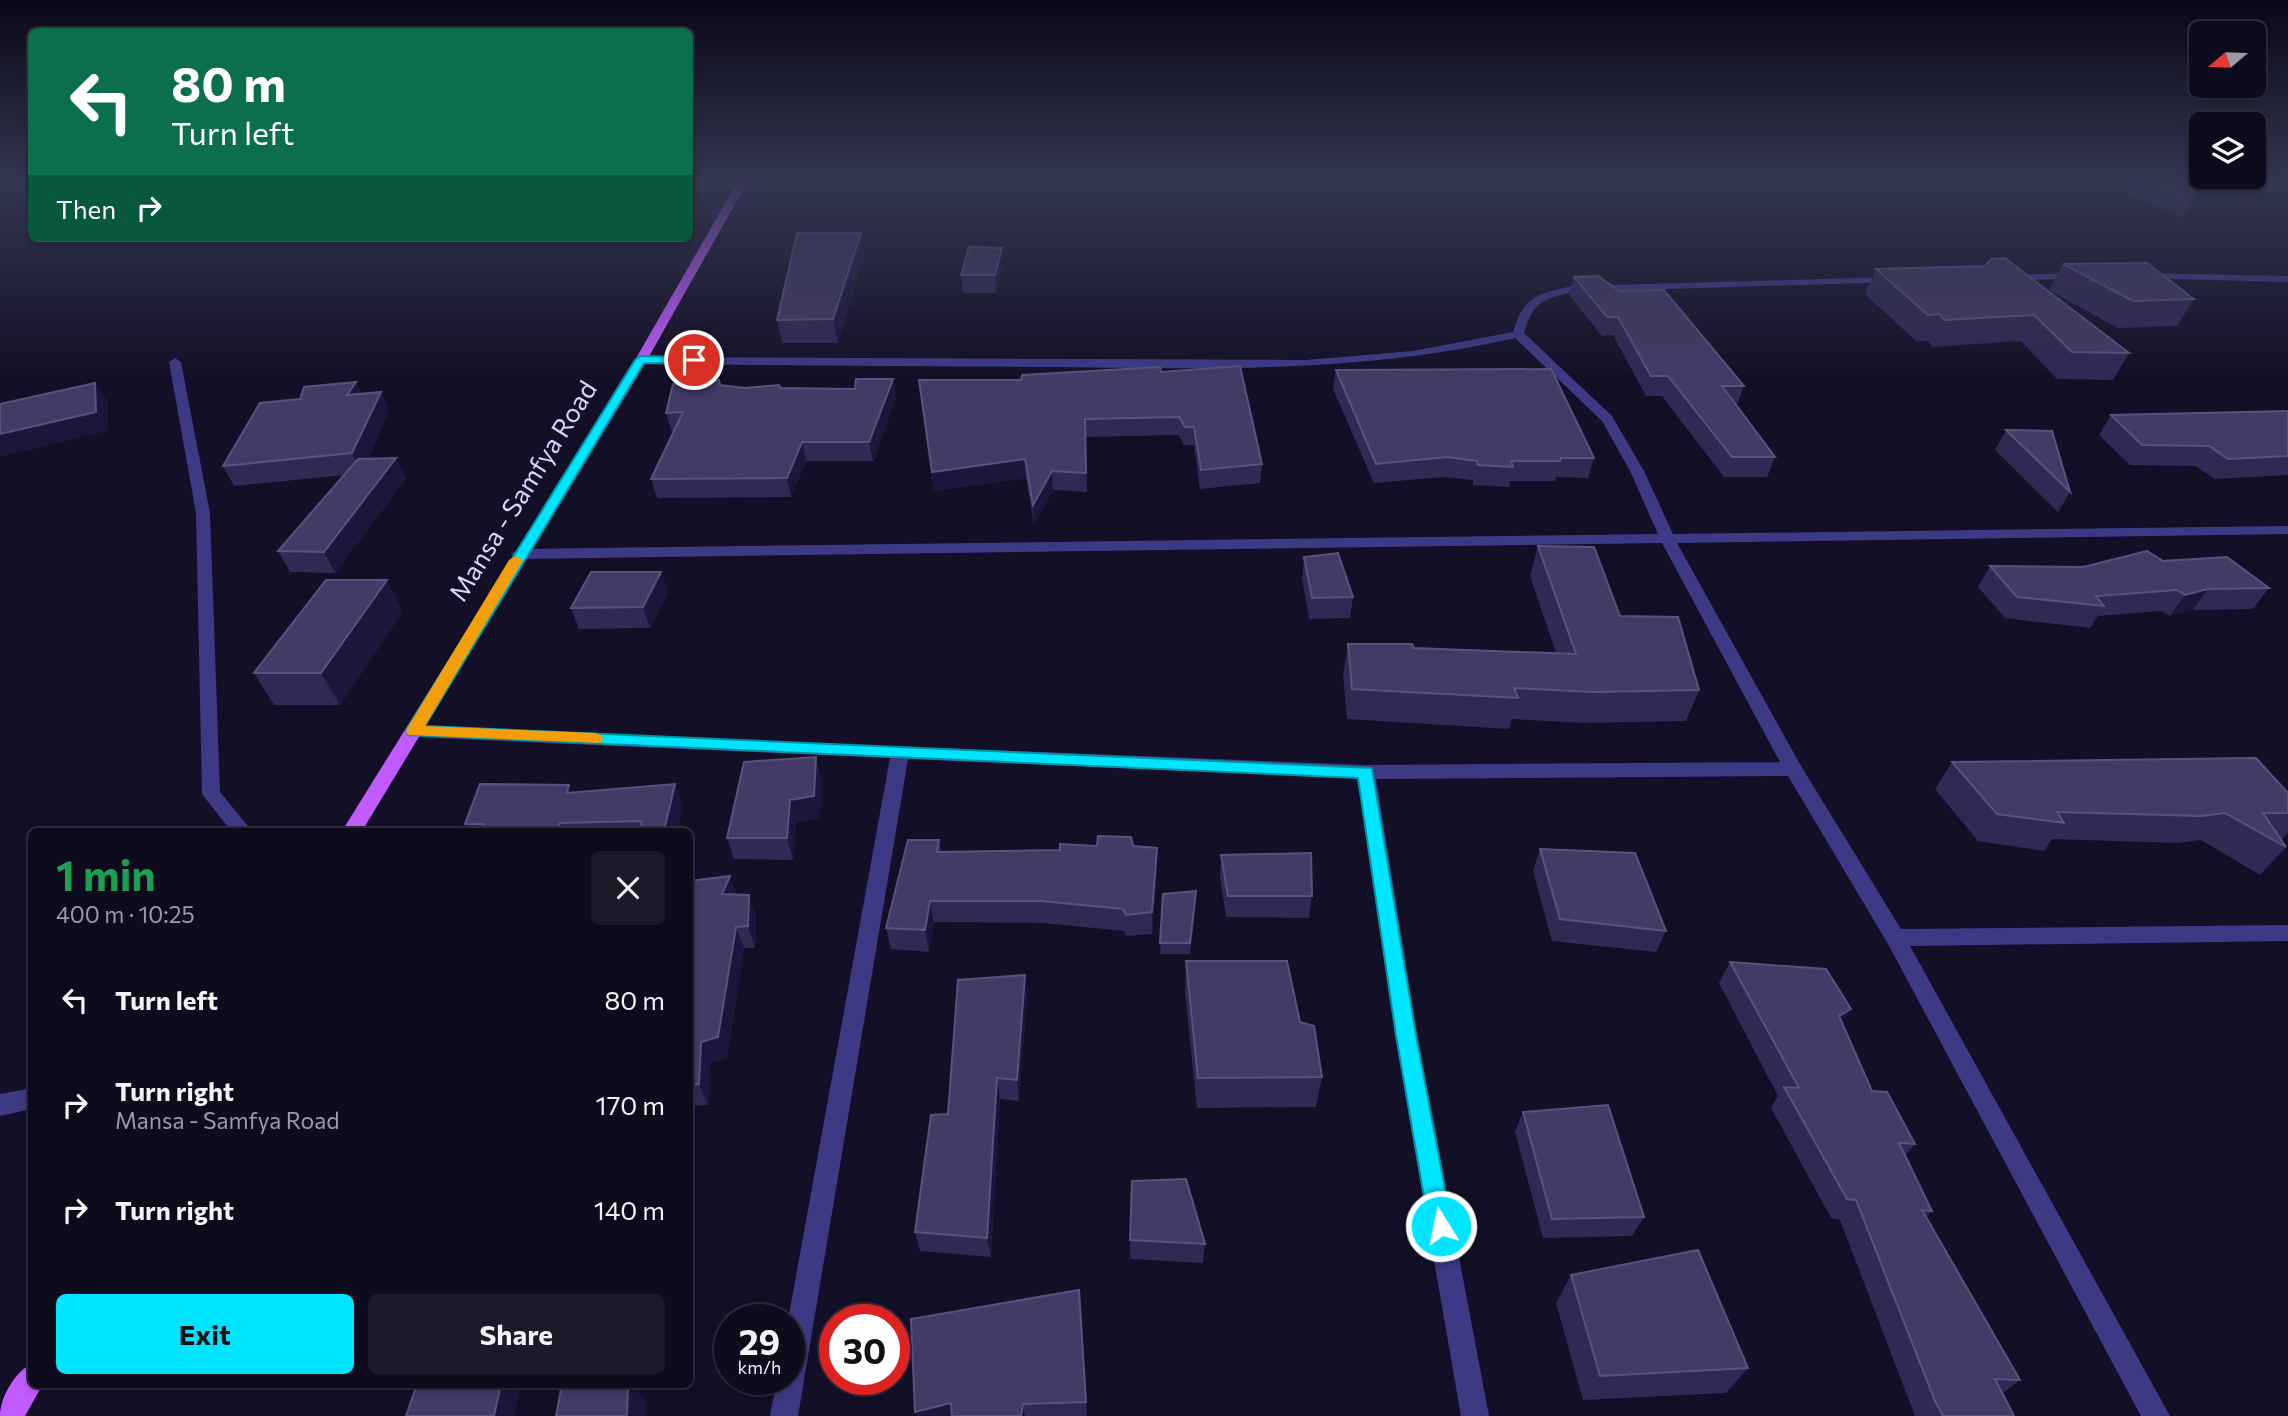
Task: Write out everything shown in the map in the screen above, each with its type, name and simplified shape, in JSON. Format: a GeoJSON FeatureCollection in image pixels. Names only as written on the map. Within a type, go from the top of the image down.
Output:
{"type":"FeatureCollection","features":[{"type":"Feature","properties":{"kind":"main road","name":"Mansa - Samfya Road"},"geometry":{"type":"LineString","coordinates":[[354,828],[640,360],[705,247]]}},
{"type":"Feature","properties":{"kind":"main road"},"geometry":{"type":"LineString","coordinates":[[9,1416],[28,1384]]}},
{"type":"Feature","properties":{"kind":"street"},"geometry":{"type":"LineString","coordinates":[[1999,278],[2094,275]]}},
{"type":"Feature","properties":{"kind":"street"},"geometry":{"type":"LineString","coordinates":[[2133,276],[2288,279]]}},
{"type":"Feature","properties":{"kind":"street"},"geometry":{"type":"LineString","coordinates":[[1518,334],[1525,309],[1540,298],[1572,289],[1903,280]]}},
{"type":"Feature","properties":{"kind":"street"},"geometry":{"type":"LineString","coordinates":[[640,360],[1243,365],[1352,361],[1467,347],[1518,334]]}},
{"type":"Feature","properties":{"kind":"street"},"geometry":{"type":"LineString","coordinates":[[1518,334],[1607,419],[1637,471],[1668,540],[1793,769],[1895,938],[2156,1416]]}},
{"type":"Feature","properties":{"kind":"street"},"geometry":{"type":"LineString","coordinates":[[175,362],[203,513],[211,794],[240,828]]}},
{"type":"Feature","properties":{"kind":"street"},"geometry":{"type":"LineString","coordinates":[[519,554],[2288,530]]}},
{"type":"Feature","properties":{"kind":"street"},"geometry":{"type":"LineString","coordinates":[[414,731],[1366,772],[1793,769]]}},
{"type":"Feature","properties":{"kind":"street"},"geometry":{"type":"LineString","coordinates":[[784,1416],[900,752]]}},
{"type":"Feature","properties":{"kind":"street"},"geometry":{"type":"LineString","coordinates":[[1366,772],[1406,1035],[1475,1416]]}},
{"type":"Feature","properties":{"kind":"street"},"geometry":{"type":"LineString","coordinates":[[1895,938],[2288,933]]}},
{"type":"Feature","properties":{"kind":"street"},"geometry":{"type":"LineString","coordinates":[[0,1105],[28,1099]]}},
{"type":"Feature","properties":{"kind":"building"},"geometry":{"type":"Polygon","coordinates":[[[794,247],[856,247],[833,319],[777,320],[794,247]]]}},
{"type":"Feature","properties":{"kind":"building"},"geometry":{"type":"Polygon","coordinates":[[[969,247],[1002,248],[995,275],[961,275],[969,247]]]}},
{"type":"Feature","properties":{"kind":"building"},"geometry":{"type":"Polygon","coordinates":[[[2005,258],[2129,353],[2072,352],[2034,315],[1944,320],[1940,314],[1928,315],[1876,269],[1985,266],[1991,259],[2005,258]]]}},
{"type":"Feature","properties":{"kind":"building"},"geometry":{"type":"Polygon","coordinates":[[[2147,263],[2194,299],[2133,301],[2063,264],[2147,263]]]}},
{"type":"Feature","properties":{"kind":"building"},"geometry":{"type":"Polygon","coordinates":[[[1598,276],[1619,291],[1664,290],[1744,386],[1722,386],[1775,457],[1732,457],[1668,376],[1651,376],[1618,317],[1607,317],[1574,277],[1598,276]]]}},
{"type":"Feature","properties":{"kind":"building"},"geometry":{"type":"Polygon","coordinates":[[[1240,366],[1262,464],[1201,470],[1194,427],[1185,427],[1179,417],[1085,419],[1086,473],[1052,471],[1033,505],[1025,459],[932,472],[919,380],[1021,380],[1022,375],[1160,367],[1161,372],[1240,366]]]}},
{"type":"Feature","properties":{"kind":"building"},"geometry":{"type":"Polygon","coordinates":[[[1551,369],[1594,458],[1511,461],[1513,467],[1478,465],[1477,461],[1447,457],[1376,464],[1336,370],[1551,369]]]}},
{"type":"Feature","properties":{"kind":"building"},"geometry":{"type":"Polygon","coordinates":[[[856,379],[893,379],[869,442],[802,442],[787,478],[651,479],[683,412],[666,413],[673,384],[719,380],[720,385],[745,388],[779,385],[780,388],[855,389],[856,379]]]}},
{"type":"Feature","properties":{"kind":"building"},"geometry":{"type":"Polygon","coordinates":[[[356,382],[347,395],[381,392],[352,453],[223,466],[260,403],[300,399],[304,387],[356,382]]]}},
{"type":"Feature","properties":{"kind":"building"},"geometry":{"type":"Polygon","coordinates":[[[95,383],[96,412],[0,434],[0,404],[95,383]]]}},
{"type":"Feature","properties":{"kind":"building"},"geometry":{"type":"Polygon","coordinates":[[[2288,411],[2288,456],[2228,459],[2209,446],[2142,445],[2111,415],[2288,411]]]}},
{"type":"Feature","properties":{"kind":"building"},"geometry":{"type":"Polygon","coordinates":[[[2006,430],[2052,431],[2070,492],[2006,430]]]}},
{"type":"Feature","properties":{"kind":"building"},"geometry":{"type":"Polygon","coordinates":[[[396,458],[324,552],[278,551],[358,459],[396,458]]]}},
{"type":"Feature","properties":{"kind":"building"},"geometry":{"type":"Polygon","coordinates":[[[1538,546],[1594,547],[1620,616],[1678,617],[1699,690],[1593,692],[1514,688],[1518,698],[1352,689],[1348,644],[1412,644],[1414,648],[1576,654],[1538,546]]]}},
{"type":"Feature","properties":{"kind":"building"},"geometry":{"type":"Polygon","coordinates":[[[2147,551],[2163,561],[2227,557],[2269,588],[2208,589],[2185,595],[2177,590],[2096,596],[2104,606],[2017,597],[1990,566],[2083,567],[2147,551]]]}},
{"type":"Feature","properties":{"kind":"building"},"geometry":{"type":"Polygon","coordinates":[[[1338,553],[1353,597],[1312,598],[1304,557],[1338,553]]]}},
{"type":"Feature","properties":{"kind":"building"},"geometry":{"type":"Polygon","coordinates":[[[591,572],[661,572],[643,607],[571,608],[591,572]]]}},
{"type":"Feature","properties":{"kind":"building"},"geometry":{"type":"Polygon","coordinates":[[[326,580],[387,580],[321,673],[254,673],[326,580]]]}},
{"type":"Feature","properties":{"kind":"building"},"geometry":{"type":"Polygon","coordinates":[[[816,757],[814,796],[790,800],[787,838],[727,838],[744,762],[816,757]]]}},
{"type":"Feature","properties":{"kind":"building"},"geometry":{"type":"Polygon","coordinates":[[[2256,758],[2288,793],[2288,813],[2263,813],[2286,847],[2225,813],[2201,816],[2057,812],[2064,823],[1997,814],[1952,762],[2256,758]]]}},
{"type":"Feature","properties":{"kind":"building"},"geometry":{"type":"Polygon","coordinates":[[[480,784],[569,785],[567,793],[675,784],[665,828],[642,828],[641,821],[560,823],[558,828],[482,828],[484,824],[465,824],[480,784]]]}},
{"type":"Feature","properties":{"kind":"building"},"geometry":{"type":"Polygon","coordinates":[[[1098,836],[1131,837],[1133,846],[1157,848],[1152,912],[1126,915],[1123,909],[1041,901],[930,901],[925,930],[886,928],[908,840],[939,840],[937,852],[1060,850],[1060,844],[1097,846],[1098,836]]]}},
{"type":"Feature","properties":{"kind":"building"},"geometry":{"type":"Polygon","coordinates":[[[1540,849],[1635,853],[1666,931],[1560,919],[1540,849]]]}},
{"type":"Feature","properties":{"kind":"building"},"geometry":{"type":"Polygon","coordinates":[[[1311,853],[1312,896],[1228,896],[1221,855],[1311,853]]]}},
{"type":"Feature","properties":{"kind":"building"},"geometry":{"type":"Polygon","coordinates":[[[730,876],[722,894],[749,895],[748,926],[736,927],[718,1037],[701,1042],[699,1084],[693,1085],[693,881],[730,876]]]}},
{"type":"Feature","properties":{"kind":"building"},"geometry":{"type":"Polygon","coordinates":[[[1196,891],[1190,943],[1160,943],[1163,894],[1196,891]]]}},
{"type":"Feature","properties":{"kind":"building"},"geometry":{"type":"Polygon","coordinates":[[[1186,961],[1287,961],[1300,1022],[1314,1026],[1322,1077],[1198,1078],[1186,961]]]}},
{"type":"Feature","properties":{"kind":"building"},"geometry":{"type":"Polygon","coordinates":[[[1730,962],[1826,969],[1851,1009],[1839,1016],[1872,1091],[1887,1092],[1915,1144],[1899,1143],[1932,1211],[1922,1210],[2020,1380],[1995,1379],[2014,1416],[1943,1416],[1856,1200],[1847,1199],[1784,1087],[1799,1088],[1730,962]]]}},
{"type":"Feature","properties":{"kind":"building"},"geometry":{"type":"Polygon","coordinates":[[[1025,975],[1017,1080],[997,1078],[987,1238],[915,1232],[931,1115],[948,1114],[958,980],[1025,975]]]}},
{"type":"Feature","properties":{"kind":"building"},"geometry":{"type":"Polygon","coordinates":[[[1608,1105],[1644,1217],[1552,1219],[1523,1112],[1608,1105]]]}},
{"type":"Feature","properties":{"kind":"building"},"geometry":{"type":"Polygon","coordinates":[[[1186,1179],[1205,1244],[1130,1240],[1132,1181],[1186,1179]]]}},
{"type":"Feature","properties":{"kind":"building"},"geometry":{"type":"Polygon","coordinates":[[[1698,1250],[1748,1368],[1600,1376],[1571,1275],[1698,1250]]]}},
{"type":"Feature","properties":{"kind":"building"},"geometry":{"type":"Polygon","coordinates":[[[1079,1290],[1086,1402],[1023,1404],[1021,1416],[952,1416],[951,1403],[915,1412],[911,1319],[1079,1290]]]}},
{"type":"Feature","properties":{"kind":"building"},"geometry":{"type":"Polygon","coordinates":[[[416,1388],[500,1388],[494,1416],[406,1416],[416,1388]]]}},
{"type":"Feature","properties":{"kind":"building"},"geometry":{"type":"Polygon","coordinates":[[[628,1388],[627,1416],[556,1416],[561,1389],[628,1388]]]}},
{"type":"Feature","properties":{"kind":"slow traffic"},"geometry":{"type":"LineString","coordinates":[[516,560],[414,731],[595,739]]}},
{"type":"Feature","properties":{"kind":"route"},"geometry":{"type":"LineString","coordinates":[[694,360],[640,360],[519,554],[414,731],[1366,772],[1406,1035],[1441,1226]]}}]}
